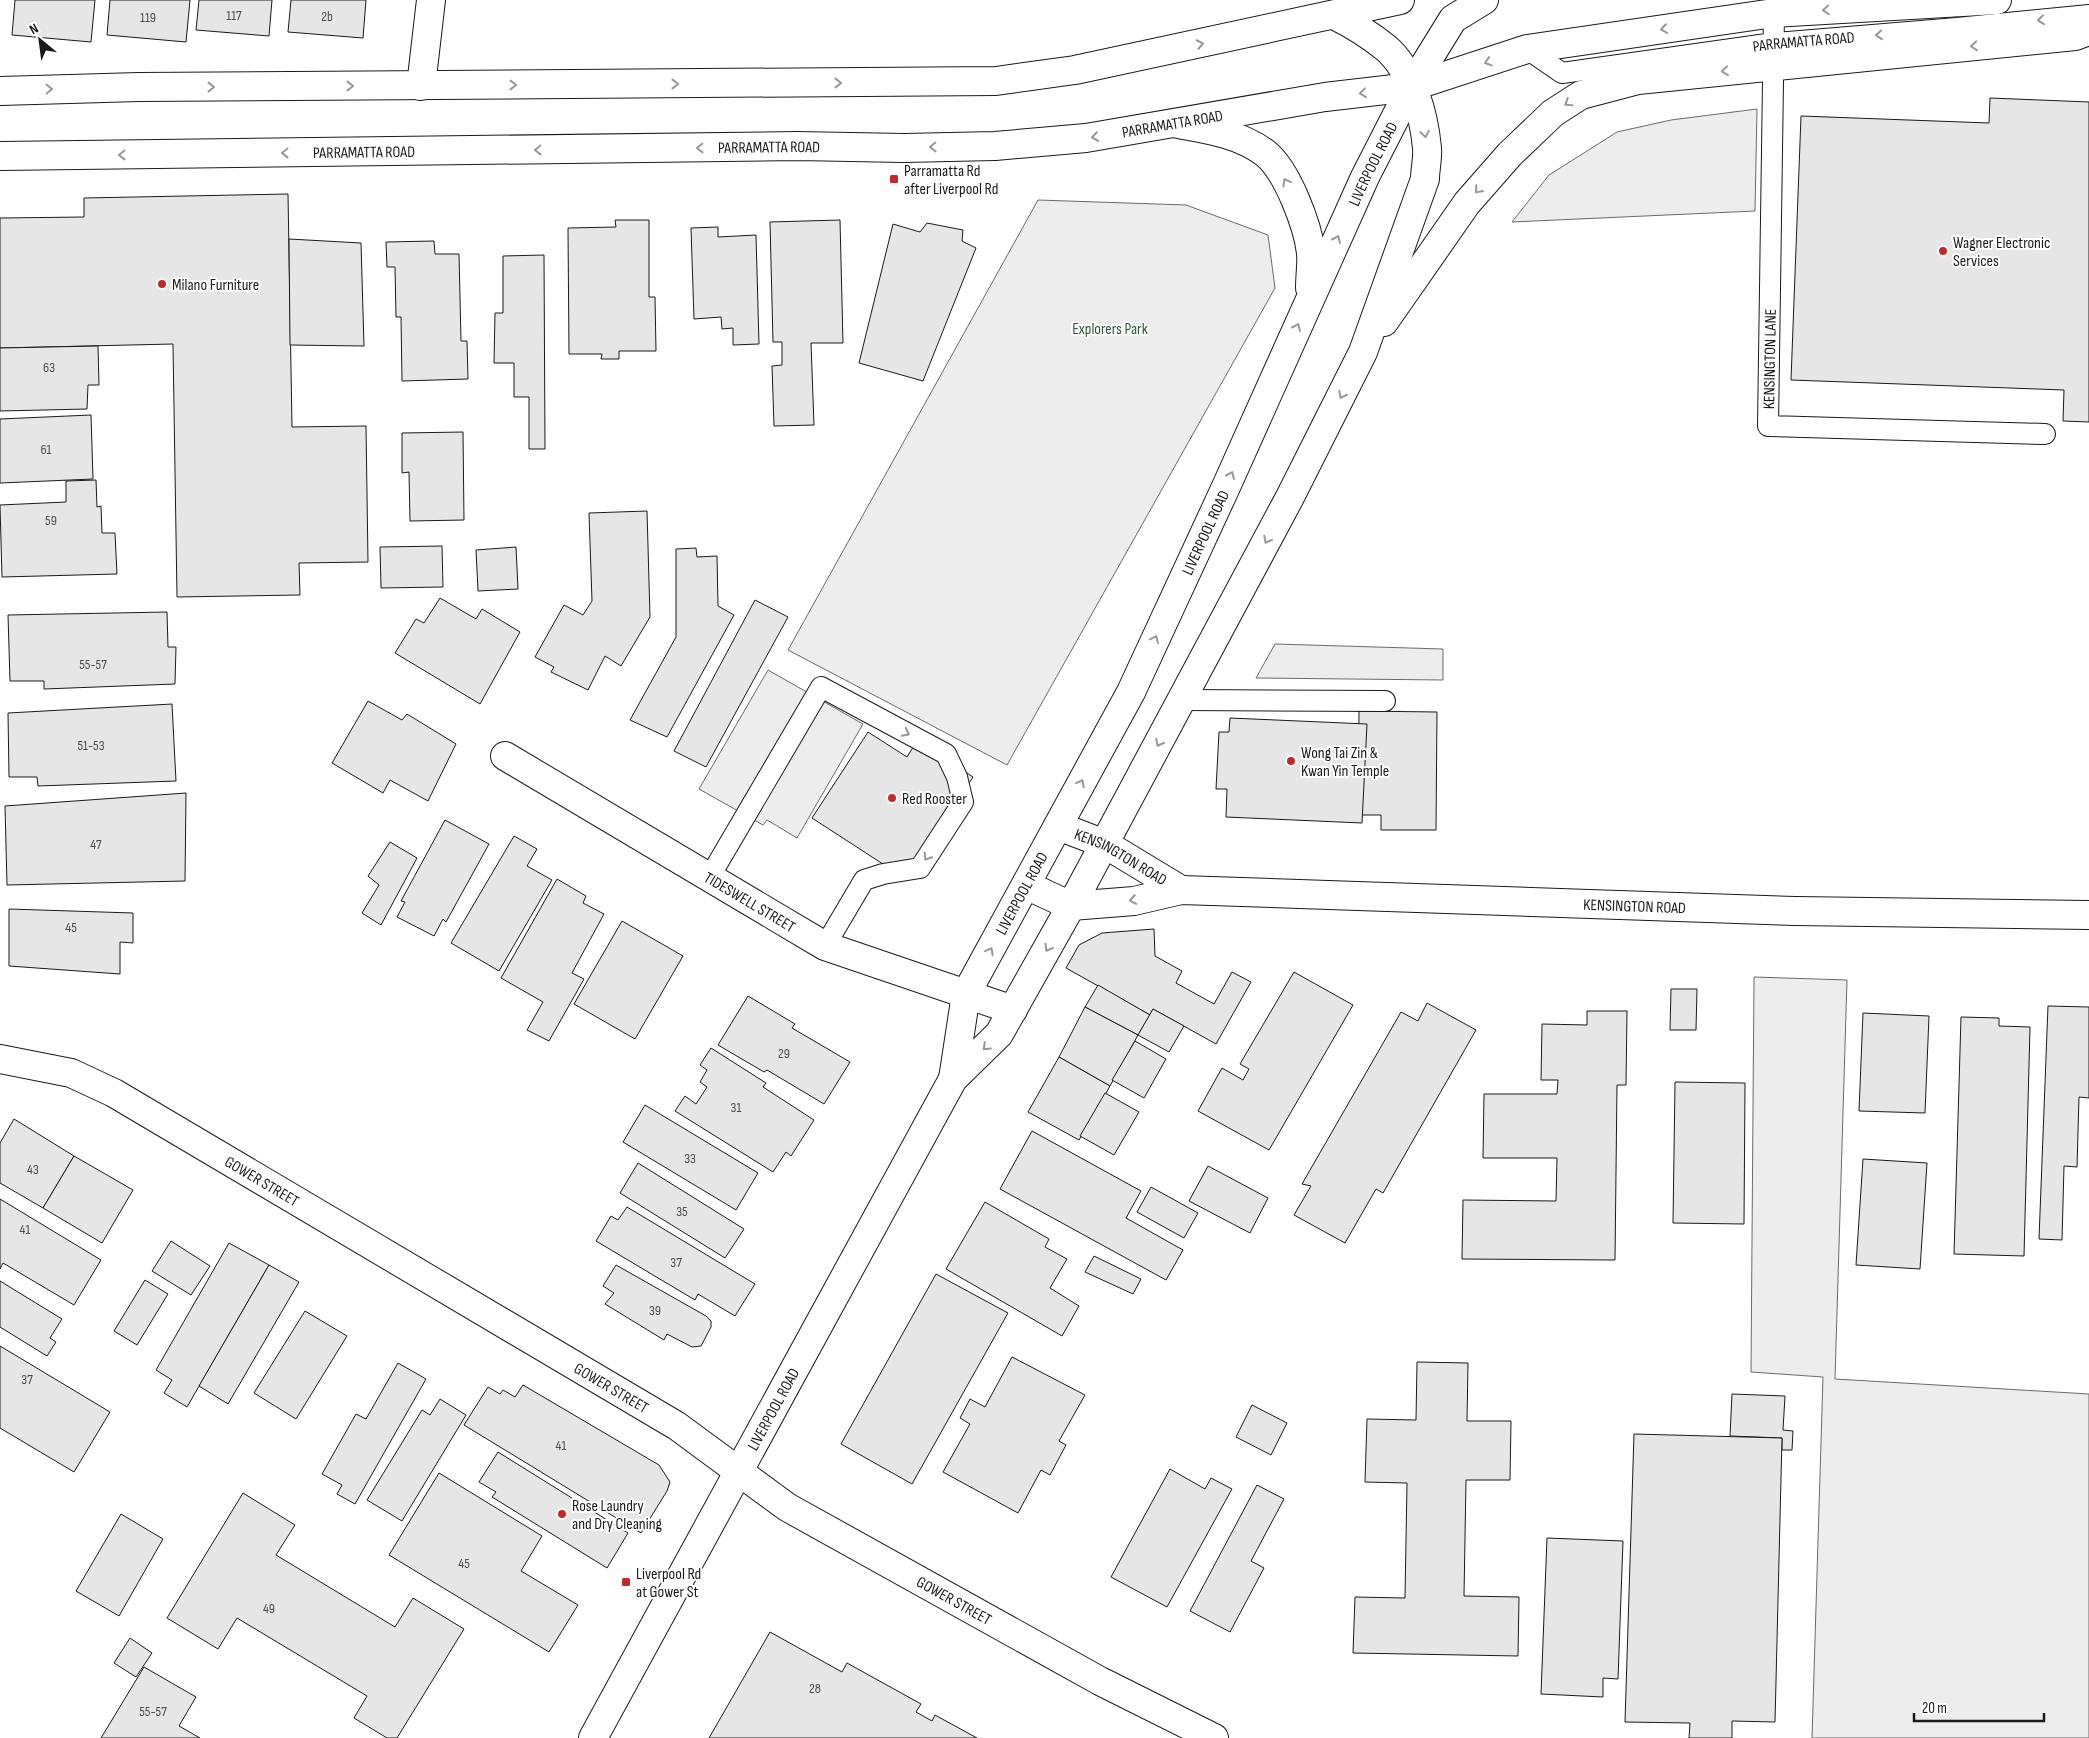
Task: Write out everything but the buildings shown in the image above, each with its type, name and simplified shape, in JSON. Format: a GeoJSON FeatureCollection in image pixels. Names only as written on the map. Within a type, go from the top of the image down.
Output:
{"type":"FeatureCollection","features":[{"type":"Feature","properties":{"kind":"main road"},"geometry":{"type":"LineString","coordinates":[[421,86],[431,0]]}},
{"type":"Feature","properties":{"kind":"main road"},"geometry":{"type":"LineString","coordinates":[[0,90],[139,87],[996,81],[1075,70],[1400,0]]}},
{"type":"Feature","properties":{"kind":"main road","name":"LIVERPOOL ROAD"},"geometry":{"type":"LineString","coordinates":[[953,1079],[966,994],[1131,692],[1364,177],[1411,87],[1453,19],[1484,0]]}},
{"type":"Feature","properties":{"kind":"main road","name":"PARRAMATTA ROAD"},"geometry":{"type":"LineString","coordinates":[[0,156],[797,146],[904,148],[986,146],[1086,138],[1178,124],[1325,97],[1411,87],[1527,49],[1774,13],[1997,0]]}},
{"type":"Feature","properties":{"kind":"main road"},"geometry":{"type":"LineString","coordinates":[[1334,15],[1356,26],[1386,48],[1401,67],[1411,87],[1422,121],[1427,150],[1424,179],[1363,352]]}},
{"type":"Feature","properties":{"kind":"main road"},"geometry":{"type":"LineString","coordinates":[[1363,352],[1467,203],[1510,154],[1553,113],[1581,95],[1638,80],[1774,54],[2075,36],[2089,31]]}},
{"type":"Feature","properties":{"kind":"main road"},"geometry":{"type":"LineString","coordinates":[[1178,124],[1221,132],[1244,141],[1266,153],[1283,176],[1296,201],[1306,227],[1311,253],[1310,299]]}},
{"type":"Feature","properties":{"kind":"main road","name":"LIVERPOOL ROAD"},"geometry":{"type":"LineString","coordinates":[[593,1738],[953,1079],[999,1034],[1072,906],[1290,497],[1363,352]]}},
{"type":"Feature","properties":{"kind":"main road","name":"TIDESWELL STREET"},"geometry":{"type":"LineString","coordinates":[[506,756],[824,946],[1013,1010]]}},
{"type":"Feature","properties":{"kind":"main road","name":"KENSINGTON ROAD"},"geometry":{"type":"LineString","coordinates":[[1058,826],[1105,844],[1181,890]]}},
{"type":"Feature","properties":{"kind":"main road","name":"KENSINGTON ROAD"},"geometry":{"type":"LineString","coordinates":[[1026,885],[1072,906],[1134,901],[1181,890],[1786,911],[2089,915]]}},
{"type":"Feature","properties":{"kind":"main road","name":"GOWER STREET"},"geometry":{"type":"LineString","coordinates":[[0,1059],[71,1073],[114,1093],[677,1426],[800,1514],[1100,1681],[1214,1738]]}},
{"type":"Feature","properties":{"kind":"lane","name":"KENSINGTON LANE"},"geometry":{"type":"LineString","coordinates":[[1774,13],[1768,426],[2045,434]]}},
{"type":"Feature","properties":{"kind":"lane","name":"PARRAMATTA ROAD"},"geometry":{"type":"LineString","coordinates":[[1527,49],[1562,73],[1774,54],[1957,28],[2089,15]]}},
{"type":"Feature","properties":{"kind":"lane"},"geometry":{"type":"LineString","coordinates":[[709,878],[821,687],[946,754],[957,777],[963,802],[920,868],[883,874],[864,880],[824,946]]}},
{"type":"Feature","properties":{"kind":"lane"},"geometry":{"type":"LineString","coordinates":[[1182,700],[1386,702]]}},
{"type":"Feature","properties":{"kind":"shaded area"},"geometry":{"type":"Polygon","coordinates":[[[1757,109],[1755,211],[1512,222],[1549,175],[1617,132],[1671,120],[1757,109]]]}},
{"type":"Feature","properties":{"kind":"shaded area","name":"Explorers Park"},"geometry":{"type":"Polygon","coordinates":[[[1038,200],[1186,205],[1268,235],[1275,288],[1007,765],[788,650],[1038,200]]]}},
{"type":"Feature","properties":{"kind":"shaded area"},"geometry":{"type":"Polygon","coordinates":[[[1275,644],[1443,649],[1443,680],[1256,678],[1275,644]]]}},
{"type":"Feature","properties":{"kind":"shaded area"},"geometry":{"type":"Polygon","coordinates":[[[768,670],[863,724],[797,838],[767,820],[763,825],[699,789],[768,670]]]}},
{"type":"Feature","properties":{"kind":"shaded area"},"geometry":{"type":"Polygon","coordinates":[[[1754,977],[1847,980],[1835,1379],[2089,1394],[2089,1738],[1812,1738],[1823,1377],[1751,1372],[1754,977]]]}},
{"type":"Feature","properties":{"kind":"place","name":"Parramatta Rd after Liverpool Rd"},"geometry":{"type":"Point","coordinates":[894,179]}},
{"type":"Feature","properties":{"kind":"place","name":"Wagner Electronic Services"},"geometry":{"type":"Point","coordinates":[1943,251]}},
{"type":"Feature","properties":{"kind":"place","name":"Milano Furniture"},"geometry":{"type":"Point","coordinates":[162,284]}},
{"type":"Feature","properties":{"kind":"place","name":"Wong Tai Zin & Kwan Yin Temple"},"geometry":{"type":"Point","coordinates":[1291,761]}},
{"type":"Feature","properties":{"kind":"place","name":"Red Rooster"},"geometry":{"type":"Point","coordinates":[892,798]}},
{"type":"Feature","properties":{"kind":"place","name":"Rose Laundry and Dry Cleaning"},"geometry":{"type":"Point","coordinates":[562,1514]}},
{"type":"Feature","properties":{"kind":"place","name":"Liverpool Rd at Gower St"},"geometry":{"type":"Point","coordinates":[626,1582]}}]}
